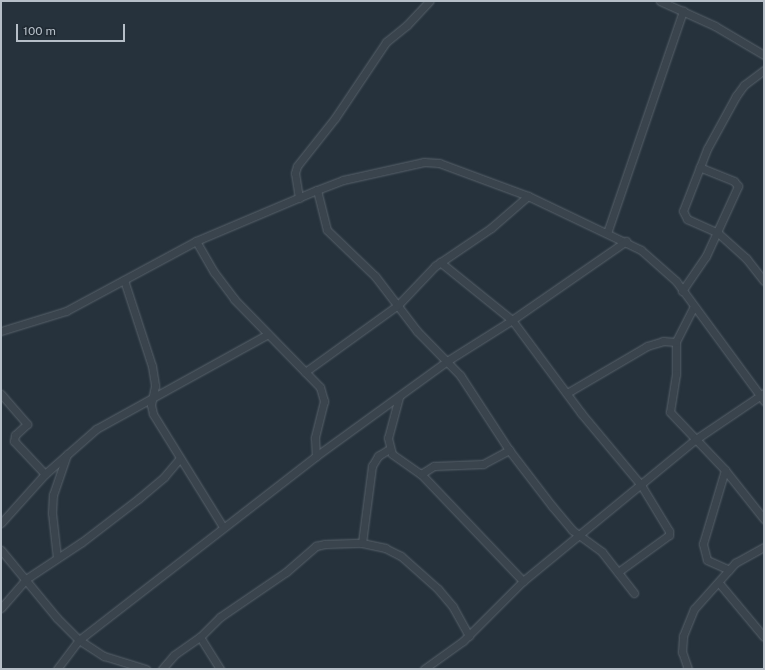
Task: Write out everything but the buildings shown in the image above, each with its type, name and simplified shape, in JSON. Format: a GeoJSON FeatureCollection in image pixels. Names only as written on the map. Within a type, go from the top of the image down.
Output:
{"type":"FeatureCollection","features":[{"type":"Feature","properties":{"kind":"street"},"geometry":{"type":"LineString","coordinates":[[299,198],[295,173],[297,166],[335,118],[386,42],[407,24],[429,1]]}},
{"type":"Feature","properties":{"kind":"street"},"geometry":{"type":"LineString","coordinates":[[660,1],[715,26],[764,55]]}},
{"type":"Feature","properties":{"kind":"street"},"geometry":{"type":"LineString","coordinates":[[607,233],[683,11]]}},
{"type":"Feature","properties":{"kind":"street"},"geometry":{"type":"LineString","coordinates":[[764,70],[740,90],[700,167],[684,215],[718,233],[746,258],[764,281]]}},
{"type":"Feature","properties":{"kind":"street"},"geometry":{"type":"LineString","coordinates":[[1,331],[66,311],[196,241],[317,190],[343,180],[424,162],[439,163],[528,196],[626,241],[656,262],[682,291],[693,308],[763,397],[696,439],[580,536],[523,581],[469,636],[424,669]]}},
{"type":"Feature","properties":{"kind":"street"},"geometry":{"type":"LineString","coordinates":[[682,291],[706,256],[718,233],[738,184],[700,167]]}},
{"type":"Feature","properties":{"kind":"street"},"geometry":{"type":"LineString","coordinates":[[317,190],[328,230],[375,276],[417,331],[447,361],[464,381],[509,450],[561,517],[580,536],[602,552],[634,593]]}},
{"type":"Feature","properties":{"kind":"street"},"geometry":{"type":"LineString","coordinates":[[306,372],[398,306],[440,262],[491,228],[528,196]]}},
{"type":"Feature","properties":{"kind":"street"},"geometry":{"type":"LineString","coordinates":[[196,241],[230,293],[306,372],[324,395],[314,438],[316,456]]}},
{"type":"Feature","properties":{"kind":"street"},"geometry":{"type":"LineString","coordinates":[[57,669],[79,640],[316,456],[447,361],[512,320],[626,241]]}},
{"type":"Feature","properties":{"kind":"street"},"geometry":{"type":"LineString","coordinates":[[440,262],[512,320],[567,394],[641,485],[669,533],[618,572]]}},
{"type":"Feature","properties":{"kind":"street"},"geometry":{"type":"LineString","coordinates":[[124,280],[152,366],[155,386],[152,399],[153,414],[179,459],[223,527]]}},
{"type":"Feature","properties":{"kind":"street"},"geometry":{"type":"LineString","coordinates":[[693,308],[676,342],[676,374],[669,409],[725,470],[764,519]]}},
{"type":"Feature","properties":{"kind":"street"},"geometry":{"type":"LineString","coordinates":[[1,523],[45,474],[68,452],[96,429],[268,334]]}},
{"type":"Feature","properties":{"kind":"street"},"geometry":{"type":"LineString","coordinates":[[567,394],[647,346],[664,341],[676,342]]}},
{"type":"Feature","properties":{"kind":"street"},"geometry":{"type":"LineString","coordinates":[[1,394],[27,424],[15,435],[14,441],[45,474]]}},
{"type":"Feature","properties":{"kind":"street"},"geometry":{"type":"LineString","coordinates":[[399,397],[389,432],[389,449],[403,464],[421,474],[523,581]]}},
{"type":"Feature","properties":{"kind":"street"},"geometry":{"type":"LineString","coordinates":[[362,543],[372,466],[378,456],[389,449]]}},
{"type":"Feature","properties":{"kind":"street"},"geometry":{"type":"LineString","coordinates":[[421,474],[434,466],[482,464],[509,450]]}},
{"type":"Feature","properties":{"kind":"street"},"geometry":{"type":"LineString","coordinates":[[57,558],[52,514],[54,495],[68,452]]}},
{"type":"Feature","properties":{"kind":"street"},"geometry":{"type":"LineString","coordinates":[[1,608],[26,578],[57,558],[138,499],[164,477],[179,459]]}},
{"type":"Feature","properties":{"kind":"street"},"geometry":{"type":"LineString","coordinates":[[725,470],[702,544],[707,560],[729,570]]}},
{"type":"Feature","properties":{"kind":"street"},"geometry":{"type":"LineString","coordinates":[[162,669],[174,655],[200,637],[220,617],[286,572],[316,546],[344,542],[362,543],[390,550],[426,577],[453,607],[469,636]]}},
{"type":"Feature","properties":{"kind":"street"},"geometry":{"type":"LineString","coordinates":[[688,669],[682,652],[688,619],[729,570],[746,554],[764,547]]}},
{"type":"Feature","properties":{"kind":"street"},"geometry":{"type":"LineString","coordinates":[[1,550],[26,578],[57,618],[79,640],[104,656],[146,669]]}},
{"type":"Feature","properties":{"kind":"street"},"geometry":{"type":"LineString","coordinates":[[719,583],[764,637]]}},
{"type":"Feature","properties":{"kind":"street"},"geometry":{"type":"LineString","coordinates":[[200,637],[220,669]]}}]}
